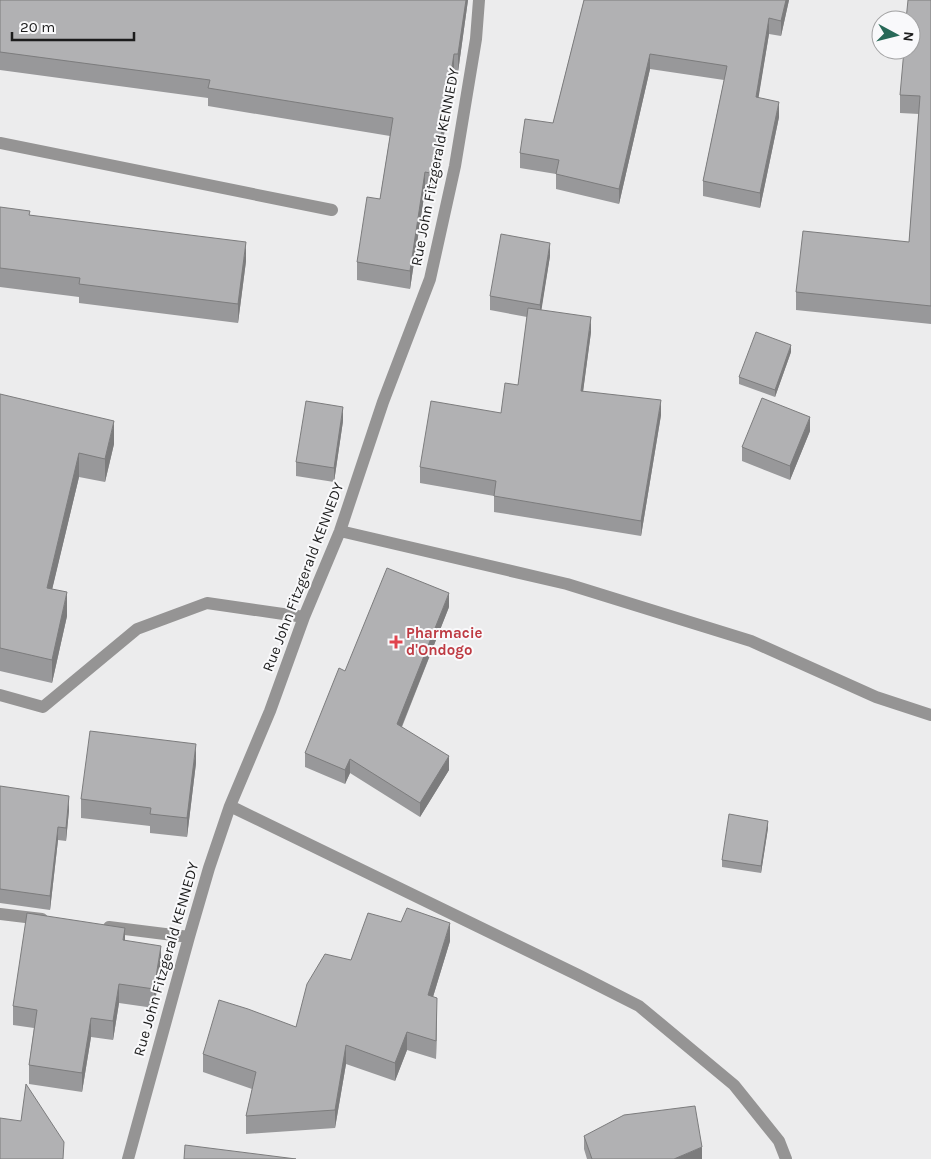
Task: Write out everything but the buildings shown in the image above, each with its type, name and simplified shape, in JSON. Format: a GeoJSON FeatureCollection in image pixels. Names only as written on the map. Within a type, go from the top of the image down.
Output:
{"type":"FeatureCollection","features":[{"type":"Feature","properties":{"kind":"street","name":"Rue John Fitzgerald KENNEDY"},"geometry":{"type":"LineString","coordinates":[[128,1159],[189,936],[230,806],[270,711],[304,617],[340,531],[384,402],[430,279],[455,166],[476,39],[479,0]]}},
{"type":"Feature","properties":{"kind":"street"},"geometry":{"type":"LineString","coordinates":[[0,143],[332,210]]}},
{"type":"Feature","properties":{"kind":"street"},"geometry":{"type":"LineString","coordinates":[[340,531],[567,584],[751,641],[876,697],[931,715]]}},
{"type":"Feature","properties":{"kind":"street"},"geometry":{"type":"LineString","coordinates":[[0,695],[43,707],[137,629],[207,603],[304,617]]}},
{"type":"Feature","properties":{"kind":"street"},"geometry":{"type":"LineString","coordinates":[[230,806],[639,1006],[734,1085],[779,1141],[786,1159]]}},
{"type":"Feature","properties":{"kind":"street"},"geometry":{"type":"LineString","coordinates":[[0,914],[50,920]]}},
{"type":"Feature","properties":{"kind":"street"},"geometry":{"type":"LineString","coordinates":[[99,926],[189,936]]}},
{"type":"Feature","properties":{"kind":"place","name":"Pharmacie d'Ondogo"},"geometry":{"type":"Point","coordinates":[396,642]}}]}
